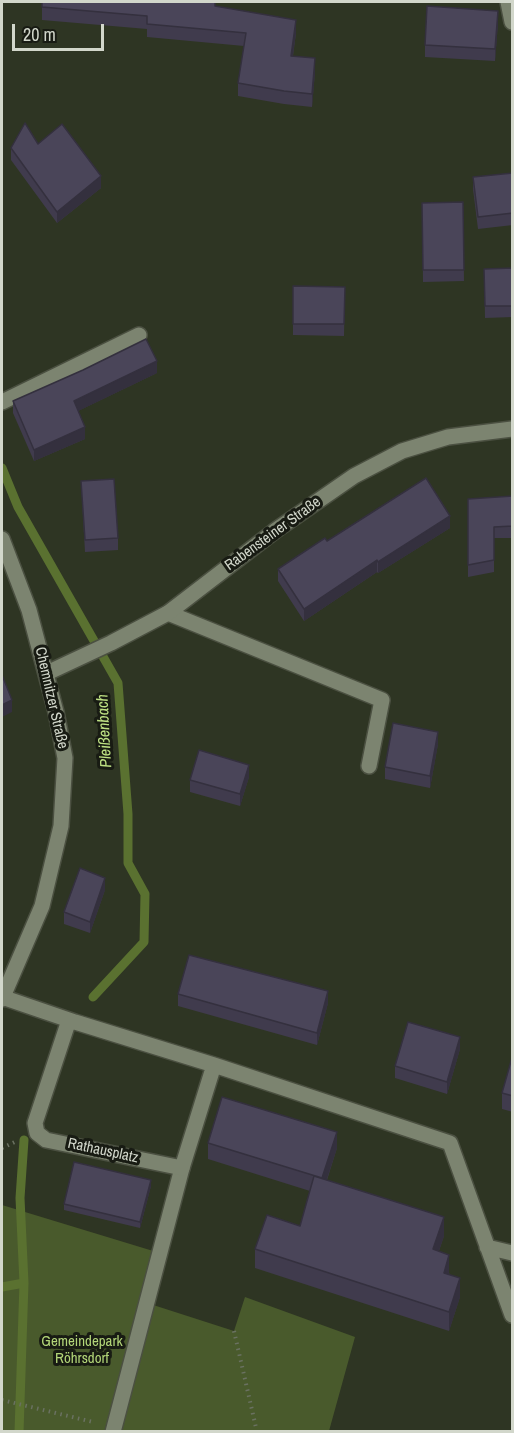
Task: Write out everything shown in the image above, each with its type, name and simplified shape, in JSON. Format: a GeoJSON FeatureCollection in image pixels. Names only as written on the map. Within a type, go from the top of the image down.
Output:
{"type":"FeatureCollection","features":[{"type":"Feature","properties":{"kind":"street"},"geometry":{"type":"LineString","coordinates":[[508,2],[513,22]]}},
{"type":"Feature","properties":{"kind":"street"},"geometry":{"type":"LineString","coordinates":[[2,402],[139,335]]}},
{"type":"Feature","properties":{"kind":"street","name":"Rabensteiner Straße"},"geometry":{"type":"LineString","coordinates":[[47,673],[168,613],[276,530],[354,476],[402,451],[448,437],[513,429]]}},
{"type":"Feature","properties":{"kind":"street","name":"Chemnitzer Straße"},"geometry":{"type":"LineString","coordinates":[[2,539],[29,610],[47,673],[65,758],[61,826],[42,906],[2,997]]}},
{"type":"Feature","properties":{"kind":"street"},"geometry":{"type":"LineString","coordinates":[[168,613],[382,700],[369,766]]}},
{"type":"Feature","properties":{"kind":"street"},"geometry":{"type":"LineString","coordinates":[[2,997],[450,1143],[513,1315]]}},
{"type":"Feature","properties":{"kind":"street","name":"Rathausplatz"},"geometry":{"type":"LineString","coordinates":[[69,1020],[35,1123],[37,1133],[46,1140],[182,1168]]}},
{"type":"Feature","properties":{"kind":"street"},"geometry":{"type":"LineString","coordinates":[[113,1429],[182,1168],[214,1065]]}},
{"type":"Feature","properties":{"kind":"street"},"geometry":{"type":"LineString","coordinates":[[488,1246],[513,1253]]}},
{"type":"Feature","properties":{"kind":"path"},"geometry":{"type":"LineString","coordinates":[[234,1331],[257,1431]]}},
{"type":"Feature","properties":{"kind":"path"},"geometry":{"type":"LineString","coordinates":[[2,1400],[113,1429]]}},
{"type":"Feature","properties":{"kind":"green space","name":"Gemeindepark Röhrsdorf"},"geometry":{"type":"Polygon","coordinates":[[[2,1205],[163,1254],[147,1303],[234,1331],[245,1297],[355,1337],[329,1431],[2,1431],[2,1205]]]}},
{"type":"Feature","properties":{"kind":"building"},"geometry":{"type":"Polygon","coordinates":[[[42,2],[215,2],[215,6],[296,20],[291,56],[315,58],[312,94],[238,83],[246,33],[147,24],[147,16],[42,7],[42,2]]]}},
{"type":"Feature","properties":{"kind":"building"},"geometry":{"type":"Polygon","coordinates":[[[427,6],[498,11],[495,49],[425,45],[427,6]]]}},
{"type":"Feature","properties":{"kind":"building"},"geometry":{"type":"Polygon","coordinates":[[[25,123],[38,144],[62,124],[101,176],[57,212],[11,148],[25,123]]]}},
{"type":"Feature","properties":{"kind":"building"},"geometry":{"type":"Polygon","coordinates":[[[513,173],[513,213],[478,217],[473,177],[513,173]]]}},
{"type":"Feature","properties":{"kind":"building"},"geometry":{"type":"Polygon","coordinates":[[[463,202],[464,270],[423,270],[422,203],[463,202]]]}},
{"type":"Feature","properties":{"kind":"building"},"geometry":{"type":"Polygon","coordinates":[[[513,268],[513,306],[485,306],[484,269],[513,268]]]}},
{"type":"Feature","properties":{"kind":"building"},"geometry":{"type":"Polygon","coordinates":[[[293,286],[345,287],[344,324],[293,324],[293,286]]]}},
{"type":"Feature","properties":{"kind":"building"},"geometry":{"type":"Polygon","coordinates":[[[146,339],[157,361],[74,401],[85,427],[34,450],[13,401],[146,339]]]}},
{"type":"Feature","properties":{"kind":"building"},"geometry":{"type":"Polygon","coordinates":[[[426,478],[450,516],[378,562],[377,560],[304,609],[278,569],[325,538],[327,541],[426,478]]]}},
{"type":"Feature","properties":{"kind":"building"},"geometry":{"type":"Polygon","coordinates":[[[114,479],[118,538],[85,540],[81,481],[114,479]]]}},
{"type":"Feature","properties":{"kind":"building"},"geometry":{"type":"Polygon","coordinates":[[[513,496],[513,526],[494,527],[494,560],[468,565],[468,499],[513,496]]]}},
{"type":"Feature","properties":{"kind":"building"},"geometry":{"type":"Polygon","coordinates":[[[2,675],[12,700],[2,705],[2,675]]]}},
{"type":"Feature","properties":{"kind":"building"},"geometry":{"type":"Polygon","coordinates":[[[393,723],[438,732],[430,776],[385,767],[393,723]]]}},
{"type":"Feature","properties":{"kind":"building"},"geometry":{"type":"Polygon","coordinates":[[[199,750],[249,765],[240,794],[190,780],[199,750]]]}},
{"type":"Feature","properties":{"kind":"building"},"geometry":{"type":"Polygon","coordinates":[[[80,868],[105,878],[90,922],[64,912],[80,868]]]}},
{"type":"Feature","properties":{"kind":"building"},"geometry":{"type":"Polygon","coordinates":[[[189,955],[328,991],[317,1033],[178,994],[189,955]]]}},
{"type":"Feature","properties":{"kind":"building"},"geometry":{"type":"Polygon","coordinates":[[[408,1022],[460,1037],[447,1082],[395,1066],[408,1022]]]}},
{"type":"Feature","properties":{"kind":"building"},"geometry":{"type":"Polygon","coordinates":[[[513,1054],[513,1096],[502,1093],[513,1054]]]}},
{"type":"Feature","properties":{"kind":"building"},"geometry":{"type":"Polygon","coordinates":[[[222,1097],[337,1132],[322,1178],[208,1143],[222,1097]]]}},
{"type":"Feature","properties":{"kind":"building"},"geometry":{"type":"Polygon","coordinates":[[[74,1162],[151,1180],[140,1222],[64,1204],[74,1162]]]}},
{"type":"Feature","properties":{"kind":"building"},"geometry":{"type":"Polygon","coordinates":[[[314,1176],[444,1217],[433,1249],[449,1255],[444,1273],[460,1278],[449,1312],[255,1249],[267,1215],[300,1226],[314,1176]]]}},
{"type":"Feature","properties":{"kind":"waterway","name":"Pleißenbach"},"geometry":{"type":"LineString","coordinates":[[2,468],[18,507],[118,683],[128,814],[128,863],[145,894],[144,942],[93,997]]}},
{"type":"Feature","properties":{"kind":"waterway","name":"Pleißenbach"},"geometry":{"type":"LineString","coordinates":[[19,1432],[24,1283],[20,1198],[24,1140]]}},
{"type":"Feature","properties":{"kind":"waterway"},"geometry":{"type":"LineString","coordinates":[[2,1287],[24,1283]]}}]}
